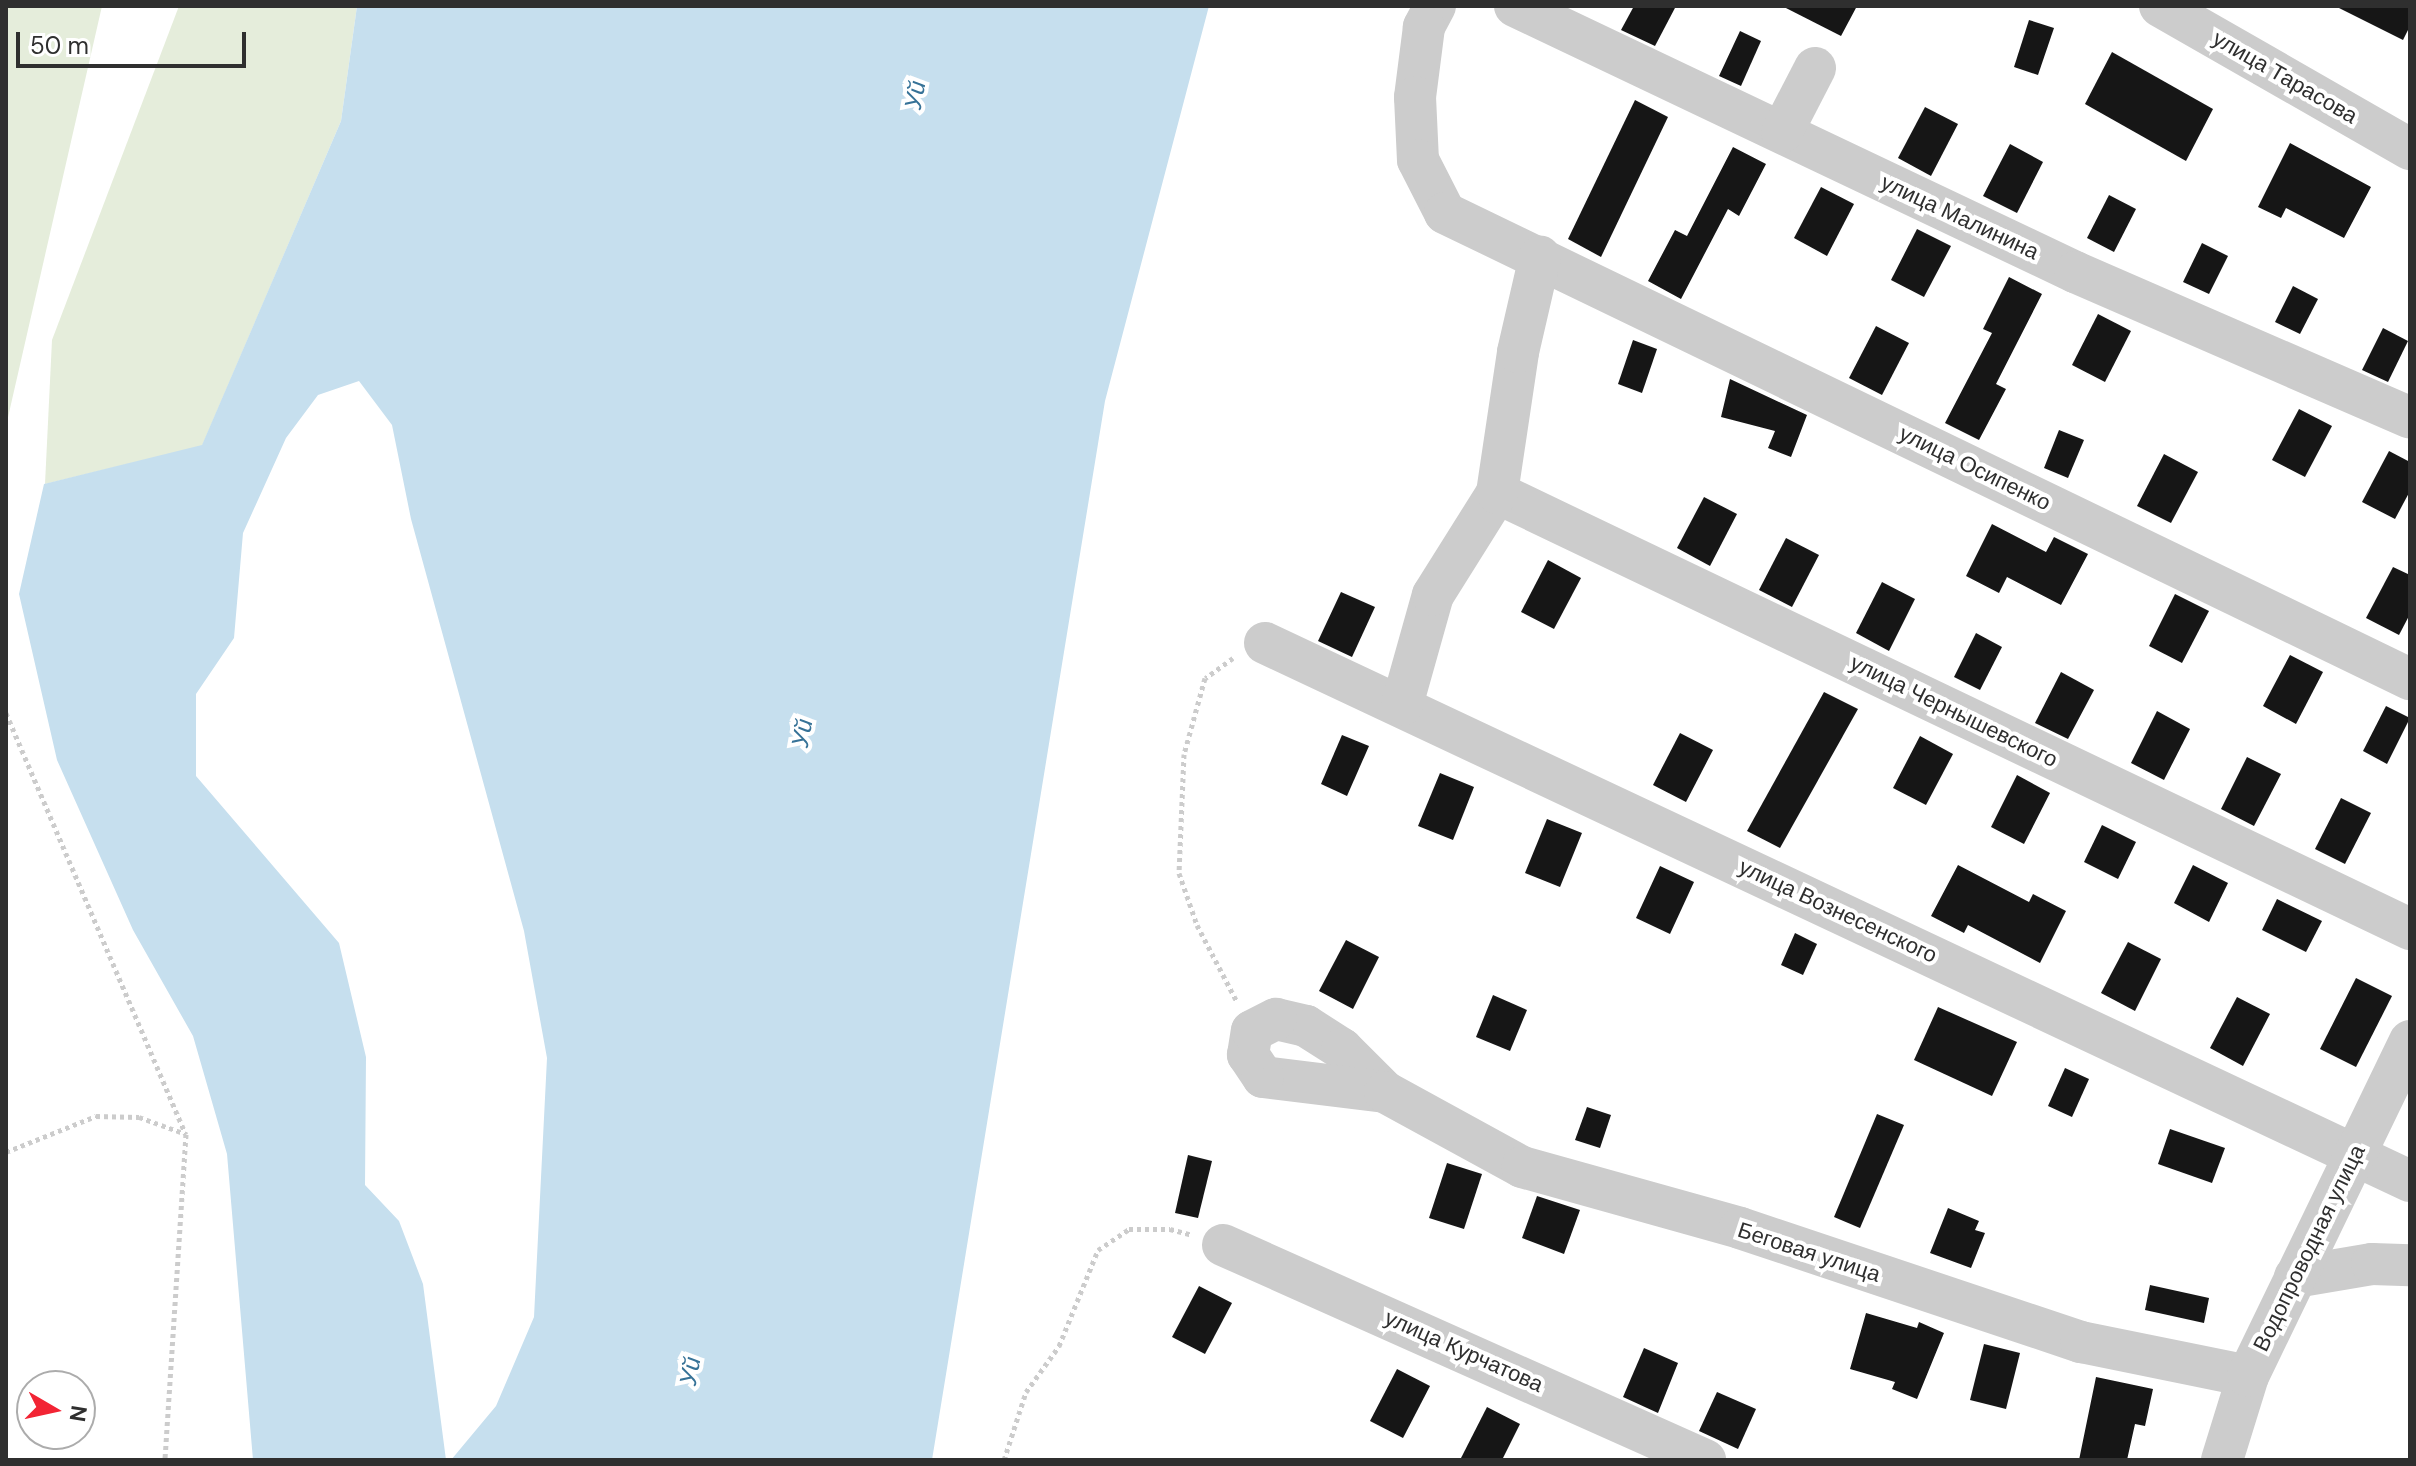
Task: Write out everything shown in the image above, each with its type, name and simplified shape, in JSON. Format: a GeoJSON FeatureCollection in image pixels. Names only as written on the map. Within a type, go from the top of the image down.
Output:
{"type":"FeatureCollection","features":[{"type":"Feature","properties":{"kind":"street","name":"улица Осипенко"},"geometry":{"type":"LineString","coordinates":[[1435,6],[1424,27],[1415,97],[1418,160],[1445,213],[2410,679]]}},
{"type":"Feature","properties":{"kind":"street","name":"улица Малинина"},"geometry":{"type":"LineString","coordinates":[[1515,6],[2075,272],[2410,418]]}},
{"type":"Feature","properties":{"kind":"street","name":"улица Тарасова"},"geometry":{"type":"LineString","coordinates":[[2160,6],[2410,149]]}},
{"type":"Feature","properties":{"kind":"street"},"geometry":{"type":"LineString","coordinates":[[1782,132],[1815,68]]}},
{"type":"Feature","properties":{"kind":"street"},"geometry":{"type":"LineString","coordinates":[[1402,705],[1433,595],[1497,493],[1518,352],[1540,257]]}},
{"type":"Feature","properties":{"kind":"street","name":"улица Чернышевского"},"geometry":{"type":"LineString","coordinates":[[1497,493],[2410,929]]}},
{"type":"Feature","properties":{"kind":"street","name":"улица Вознесенского"},"geometry":{"type":"LineString","coordinates":[[1265,643],[2410,1181]]}},
{"type":"Feature","properties":{"kind":"street"},"geometry":{"type":"LineString","coordinates":[[1276,1019],[1306,1026],[1342,1049],[1385,1092],[1263,1077],[1248,1055],[1252,1031],[1276,1019]]}},
{"type":"Feature","properties":{"kind":"street","name":"Водопроводная улица"},"geometry":{"type":"LineString","coordinates":[[2222,1460],[2248,1376],[2410,1041]]}},
{"type":"Feature","properties":{"kind":"street","name":"Беговая улица"},"geometry":{"type":"LineString","coordinates":[[1385,1092],[1522,1167],[1740,1228],[2081,1342],[2248,1376]]}},
{"type":"Feature","properties":{"kind":"street","name":"улица Курчатова"},"geometry":{"type":"LineString","coordinates":[[1223,1245],[1705,1460]]}},
{"type":"Feature","properties":{"kind":"street"},"geometry":{"type":"LineString","coordinates":[[2295,1277],[2372,1264],[2410,1265]]}},
{"type":"Feature","properties":{"kind":"path"},"geometry":{"type":"LineString","coordinates":[[1252,1031],[1197,925],[1179,873],[1184,754],[1205,678],[1242,651],[1265,643]]}},
{"type":"Feature","properties":{"kind":"path"},"geometry":{"type":"LineString","coordinates":[[6,713],[186,1134],[165,1460]]}},
{"type":"Feature","properties":{"kind":"path"},"geometry":{"type":"LineString","coordinates":[[6,1152],[96,1116],[139,1117],[186,1134]]}},
{"type":"Feature","properties":{"kind":"path"},"geometry":{"type":"LineString","coordinates":[[1004,1460],[1026,1392],[1059,1346],[1098,1250],[1129,1229],[1170,1229],[1223,1245]]}},
{"type":"Feature","properties":{"kind":"green space"},"geometry":{"type":"Polygon","coordinates":[[[6,6],[102,6],[6,426],[6,6]]]}},
{"type":"Feature","properties":{"kind":"green space"},"geometry":{"type":"Polygon","coordinates":[[[179,6],[357,6],[341,121],[202,446],[45,484],[52,340],[179,6]]]}},
{"type":"Feature","properties":{"kind":"water","name":"Уй"},"geometry":{"type":"Polygon","coordinates":[[[357,6],[1209,6],[1105,401],[932,1460],[451,1460],[496,1406],[534,1317],[547,1058],[524,931],[411,519],[392,425],[359,381],[318,395],[286,438],[243,533],[234,638],[196,694],[196,776],[339,943],[366,1057],[365,1185],[399,1221],[423,1284],[446,1460],[253,1460],[227,1154],[193,1036],[133,930],[57,760],[19,594],[44,484],[202,445],[341,121],[357,6]]]}},
{"type":"Feature","properties":{"kind":"building"},"geometry":{"type":"Polygon","coordinates":[[[1634,6],[1676,6],[1655,46],[1621,30],[1634,6]]]}},
{"type":"Feature","properties":{"kind":"building"},"geometry":{"type":"Polygon","coordinates":[[[1782,6],[1857,6],[1841,36],[1782,6]]]}},
{"type":"Feature","properties":{"kind":"building"},"geometry":{"type":"Polygon","coordinates":[[[2335,6],[2410,6],[2410,26],[2403,40],[2335,6]]]}},
{"type":"Feature","properties":{"kind":"building"},"geometry":{"type":"Polygon","coordinates":[[[2029,20],[2054,28],[2038,75],[2014,67],[2029,20]]]}},
{"type":"Feature","properties":{"kind":"building"},"geometry":{"type":"Polygon","coordinates":[[[1740,31],[1761,41],[1741,86],[1719,76],[1740,31]]]}},
{"type":"Feature","properties":{"kind":"building"},"geometry":{"type":"Polygon","coordinates":[[[2112,52],[2213,109],[2186,161],[2085,104],[2112,52]]]}},
{"type":"Feature","properties":{"kind":"building"},"geometry":{"type":"Polygon","coordinates":[[[1635,100],[1668,117],[1601,257],[1568,239],[1635,100]]]}},
{"type":"Feature","properties":{"kind":"building"},"geometry":{"type":"Polygon","coordinates":[[[1925,107],[1958,124],[1931,176],[1898,158],[1925,107]]]}},
{"type":"Feature","properties":{"kind":"building"},"geometry":{"type":"Polygon","coordinates":[[[2290,143],[2371,187],[2344,238],[2286,208],[2281,218],[2258,207],[2290,143]]]}},
{"type":"Feature","properties":{"kind":"building"},"geometry":{"type":"Polygon","coordinates":[[[2010,144],[2043,162],[2017,213],[1983,196],[2010,144]]]}},
{"type":"Feature","properties":{"kind":"building"},"geometry":{"type":"Polygon","coordinates":[[[1733,147],[1766,164],[1739,216],[1728,209],[1681,299],[1648,281],[1675,230],[1687,236],[1733,147]]]}},
{"type":"Feature","properties":{"kind":"building"},"geometry":{"type":"Polygon","coordinates":[[[1821,187],[1854,204],[1827,256],[1794,238],[1821,187]]]}},
{"type":"Feature","properties":{"kind":"building"},"geometry":{"type":"Polygon","coordinates":[[[2109,195],[2136,209],[2114,252],[2087,238],[2109,195]]]}},
{"type":"Feature","properties":{"kind":"building"},"geometry":{"type":"Polygon","coordinates":[[[1917,229],[1951,246],[1924,297],[1891,280],[1917,229]]]}},
{"type":"Feature","properties":{"kind":"building"},"geometry":{"type":"Polygon","coordinates":[[[2202,243],[2228,256],[2209,294],[2183,282],[2202,243]]]}},
{"type":"Feature","properties":{"kind":"building"},"geometry":{"type":"Polygon","coordinates":[[[2009,277],[2042,294],[1996,384],[2006,389],[1979,440],[1945,423],[1992,333],[1983,329],[2009,277]]]}},
{"type":"Feature","properties":{"kind":"building"},"geometry":{"type":"Polygon","coordinates":[[[2293,286],[2318,299],[2300,334],[2275,322],[2293,286]]]}},
{"type":"Feature","properties":{"kind":"building"},"geometry":{"type":"Polygon","coordinates":[[[2098,314],[2131,331],[2105,382],[2072,365],[2098,314]]]}},
{"type":"Feature","properties":{"kind":"building"},"geometry":{"type":"Polygon","coordinates":[[[1876,326],[1909,343],[1882,395],[1849,378],[1876,326]]]}},
{"type":"Feature","properties":{"kind":"building"},"geometry":{"type":"Polygon","coordinates":[[[2383,328],[2408,341],[2388,382],[2362,370],[2383,328]]]}},
{"type":"Feature","properties":{"kind":"building"},"geometry":{"type":"Polygon","coordinates":[[[1633,340],[1657,349],[1642,393],[1618,384],[1633,340]]]}},
{"type":"Feature","properties":{"kind":"building"},"geometry":{"type":"Polygon","coordinates":[[[1730,379],[1807,415],[1791,457],[1768,448],[1775,431],[1721,417],[1730,379]]]}},
{"type":"Feature","properties":{"kind":"building"},"geometry":{"type":"Polygon","coordinates":[[[2299,409],[2332,426],[2305,477],[2272,460],[2299,409]]]}},
{"type":"Feature","properties":{"kind":"building"},"geometry":{"type":"Polygon","coordinates":[[[2059,430],[2084,440],[2068,478],[2044,468],[2059,430]]]}},
{"type":"Feature","properties":{"kind":"building"},"geometry":{"type":"Polygon","coordinates":[[[2389,451],[2410,462],[2410,491],[2395,519],[2362,502],[2389,451]]]}},
{"type":"Feature","properties":{"kind":"building"},"geometry":{"type":"Polygon","coordinates":[[[2164,454],[2198,472],[2171,523],[2137,506],[2164,454]]]}},
{"type":"Feature","properties":{"kind":"building"},"geometry":{"type":"Polygon","coordinates":[[[1704,497],[1737,514],[1710,566],[1677,548],[1704,497]]]}},
{"type":"Feature","properties":{"kind":"building"},"geometry":{"type":"Polygon","coordinates":[[[1992,524],[2046,552],[2054,537],[2088,554],[2061,605],[2007,577],[1999,593],[1966,576],[1992,524]]]}},
{"type":"Feature","properties":{"kind":"building"},"geometry":{"type":"Polygon","coordinates":[[[1786,538],[1819,555],[1792,607],[1759,590],[1786,538]]]}},
{"type":"Feature","properties":{"kind":"building"},"geometry":{"type":"Polygon","coordinates":[[[1548,560],[1581,578],[1554,629],[1521,612],[1548,560]]]}},
{"type":"Feature","properties":{"kind":"building"},"geometry":{"type":"Polygon","coordinates":[[[2393,567],[2410,575],[2410,614],[2399,635],[2366,618],[2393,567]]]}},
{"type":"Feature","properties":{"kind":"building"},"geometry":{"type":"Polygon","coordinates":[[[1882,582],[1915,599],[1889,651],[1856,633],[1882,582]]]}},
{"type":"Feature","properties":{"kind":"building"},"geometry":{"type":"Polygon","coordinates":[[[1341,592],[1375,607],[1352,657],[1318,641],[1341,592]]]}},
{"type":"Feature","properties":{"kind":"building"},"geometry":{"type":"Polygon","coordinates":[[[2175,594],[2209,611],[2182,663],[2149,646],[2175,594]]]}},
{"type":"Feature","properties":{"kind":"building"},"geometry":{"type":"Polygon","coordinates":[[[1976,633],[2002,647],[1980,690],[1954,677],[1976,633]]]}},
{"type":"Feature","properties":{"kind":"building"},"geometry":{"type":"Polygon","coordinates":[[[2290,655],[2323,672],[2296,724],[2263,706],[2290,655]]]}},
{"type":"Feature","properties":{"kind":"building"},"geometry":{"type":"Polygon","coordinates":[[[2061,672],[2094,690],[2068,739],[2035,723],[2061,672]]]}},
{"type":"Feature","properties":{"kind":"building"},"geometry":{"type":"Polygon","coordinates":[[[1824,692],[1858,709],[1780,848],[1747,831],[1824,692]]]}},
{"type":"Feature","properties":{"kind":"building"},"geometry":{"type":"Polygon","coordinates":[[[2386,706],[2410,718],[2387,764],[2363,751],[2386,706]]]}},
{"type":"Feature","properties":{"kind":"building"},"geometry":{"type":"Polygon","coordinates":[[[2157,711],[2190,729],[2164,780],[2131,763],[2157,711]]]}},
{"type":"Feature","properties":{"kind":"building"},"geometry":{"type":"Polygon","coordinates":[[[1680,733],[1713,750],[1686,802],[1653,785],[1680,733]]]}},
{"type":"Feature","properties":{"kind":"building"},"geometry":{"type":"Polygon","coordinates":[[[1342,735],[1369,746],[1347,796],[1321,784],[1342,735]]]}},
{"type":"Feature","properties":{"kind":"building"},"geometry":{"type":"Polygon","coordinates":[[[1920,736],[1953,754],[1926,805],[1893,788],[1920,736]]]}},
{"type":"Feature","properties":{"kind":"building"},"geometry":{"type":"Polygon","coordinates":[[[2247,757],[2281,774],[2254,826],[2221,809],[2247,757]]]}},
{"type":"Feature","properties":{"kind":"building"},"geometry":{"type":"Polygon","coordinates":[[[1440,773],[1474,787],[1453,840],[1418,826],[1440,773]]]}},
{"type":"Feature","properties":{"kind":"building"},"geometry":{"type":"Polygon","coordinates":[[[2017,775],[2050,793],[2024,844],[1991,827],[2017,775]]]}},
{"type":"Feature","properties":{"kind":"building"},"geometry":{"type":"Polygon","coordinates":[[[2341,798],[2371,813],[2345,864],[2315,849],[2341,798]]]}},
{"type":"Feature","properties":{"kind":"building"},"geometry":{"type":"Polygon","coordinates":[[[1547,819],[1582,833],[1560,887],[1525,873],[1547,819]]]}},
{"type":"Feature","properties":{"kind":"building"},"geometry":{"type":"Polygon","coordinates":[[[2102,825],[2136,842],[2118,879],[2084,862],[2102,825]]]}},
{"type":"Feature","properties":{"kind":"building"},"geometry":{"type":"Polygon","coordinates":[[[1958,865],[2029,902],[2033,894],[2066,911],[2040,963],[1968,925],[1964,933],[1931,916],[1958,865]]]}},
{"type":"Feature","properties":{"kind":"building"},"geometry":{"type":"Polygon","coordinates":[[[2193,865],[2228,883],[2209,922],[2174,903],[2193,865]]]}},
{"type":"Feature","properties":{"kind":"building"},"geometry":{"type":"Polygon","coordinates":[[[1660,866],[1694,882],[1670,934],[1636,918],[1660,866]]]}},
{"type":"Feature","properties":{"kind":"building"},"geometry":{"type":"Polygon","coordinates":[[[2277,899],[2322,921],[2306,952],[2262,930],[2277,899]]]}},
{"type":"Feature","properties":{"kind":"building"},"geometry":{"type":"Polygon","coordinates":[[[1795,933],[1817,944],[1803,975],[1781,965],[1795,933]]]}},
{"type":"Feature","properties":{"kind":"building"},"geometry":{"type":"Polygon","coordinates":[[[1346,940],[1379,957],[1353,1009],[1319,991],[1346,940]]]}},
{"type":"Feature","properties":{"kind":"building"},"geometry":{"type":"Polygon","coordinates":[[[2128,942],[2161,959],[2135,1011],[2101,993],[2128,942]]]}},
{"type":"Feature","properties":{"kind":"building"},"geometry":{"type":"Polygon","coordinates":[[[2356,978],[2392,996],[2356,1067],[2320,1049],[2356,978]]]}},
{"type":"Feature","properties":{"kind":"building"},"geometry":{"type":"Polygon","coordinates":[[[1493,995],[1527,1010],[1510,1051],[1476,1037],[1493,995]]]}},
{"type":"Feature","properties":{"kind":"building"},"geometry":{"type":"Polygon","coordinates":[[[2237,997],[2270,1014],[2243,1066],[2210,1048],[2237,997]]]}},
{"type":"Feature","properties":{"kind":"building"},"geometry":{"type":"Polygon","coordinates":[[[1938,1007],[2017,1042],[1992,1096],[1914,1060],[1938,1007]]]}},
{"type":"Feature","properties":{"kind":"building"},"geometry":{"type":"Polygon","coordinates":[[[2065,1068],[2089,1079],[2072,1117],[2048,1106],[2065,1068]]]}},
{"type":"Feature","properties":{"kind":"building"},"geometry":{"type":"Polygon","coordinates":[[[1587,1107],[1611,1115],[1600,1148],[1575,1140],[1587,1107]]]}},
{"type":"Feature","properties":{"kind":"building"},"geometry":{"type":"Polygon","coordinates":[[[1877,1114],[1904,1125],[1860,1228],[1834,1217],[1877,1114]]]}},
{"type":"Feature","properties":{"kind":"building"},"geometry":{"type":"Polygon","coordinates":[[[2170,1129],[2225,1148],[2212,1183],[2158,1164],[2170,1129]]]}},
{"type":"Feature","properties":{"kind":"building"},"geometry":{"type":"Polygon","coordinates":[[[1188,1155],[1212,1161],[1198,1218],[1175,1213],[1188,1155]]]}},
{"type":"Feature","properties":{"kind":"building"},"geometry":{"type":"Polygon","coordinates":[[[1447,1163],[1482,1174],[1464,1229],[1429,1218],[1447,1163]]]}},
{"type":"Feature","properties":{"kind":"building"},"geometry":{"type":"Polygon","coordinates":[[[1537,1196],[1580,1210],[1564,1254],[1522,1238],[1537,1196]]]}},
{"type":"Feature","properties":{"kind":"building"},"geometry":{"type":"Polygon","coordinates":[[[1948,1208],[1979,1221],[1975,1230],[1985,1233],[1971,1268],[1930,1253],[1948,1208]]]}},
{"type":"Feature","properties":{"kind":"building"},"geometry":{"type":"Polygon","coordinates":[[[2150,1285],[2209,1298],[2204,1323],[2145,1310],[2150,1285]]]}},
{"type":"Feature","properties":{"kind":"building"},"geometry":{"type":"Polygon","coordinates":[[[1199,1286],[1232,1303],[1205,1354],[1172,1337],[1199,1286]]]}},
{"type":"Feature","properties":{"kind":"building"},"geometry":{"type":"Polygon","coordinates":[[[1866,1313],[1917,1328],[1919,1322],[1944,1333],[1917,1399],[1892,1389],[1895,1382],[1850,1369],[1866,1313]]]}},
{"type":"Feature","properties":{"kind":"building"},"geometry":{"type":"Polygon","coordinates":[[[1984,1344],[2020,1353],[2006,1409],[1970,1400],[1984,1344]]]}},
{"type":"Feature","properties":{"kind":"building"},"geometry":{"type":"Polygon","coordinates":[[[1644,1348],[1678,1363],[1658,1413],[1623,1397],[1644,1348]]]}},
{"type":"Feature","properties":{"kind":"building"},"geometry":{"type":"Polygon","coordinates":[[[1397,1369],[1430,1386],[1403,1438],[1370,1421],[1397,1369]]]}},
{"type":"Feature","properties":{"kind":"building"},"geometry":{"type":"Polygon","coordinates":[[[2096,1377],[2153,1389],[2145,1426],[2135,1424],[2127,1460],[2079,1460],[2096,1377]]]}},
{"type":"Feature","properties":{"kind":"building"},"geometry":{"type":"Polygon","coordinates":[[[1717,1392],[1756,1409],[1738,1449],[1699,1431],[1717,1392]]]}},
{"type":"Feature","properties":{"kind":"building"},"geometry":{"type":"Polygon","coordinates":[[[1487,1407],[1520,1424],[1502,1460],[1460,1460],[1487,1407]]]}}]}
